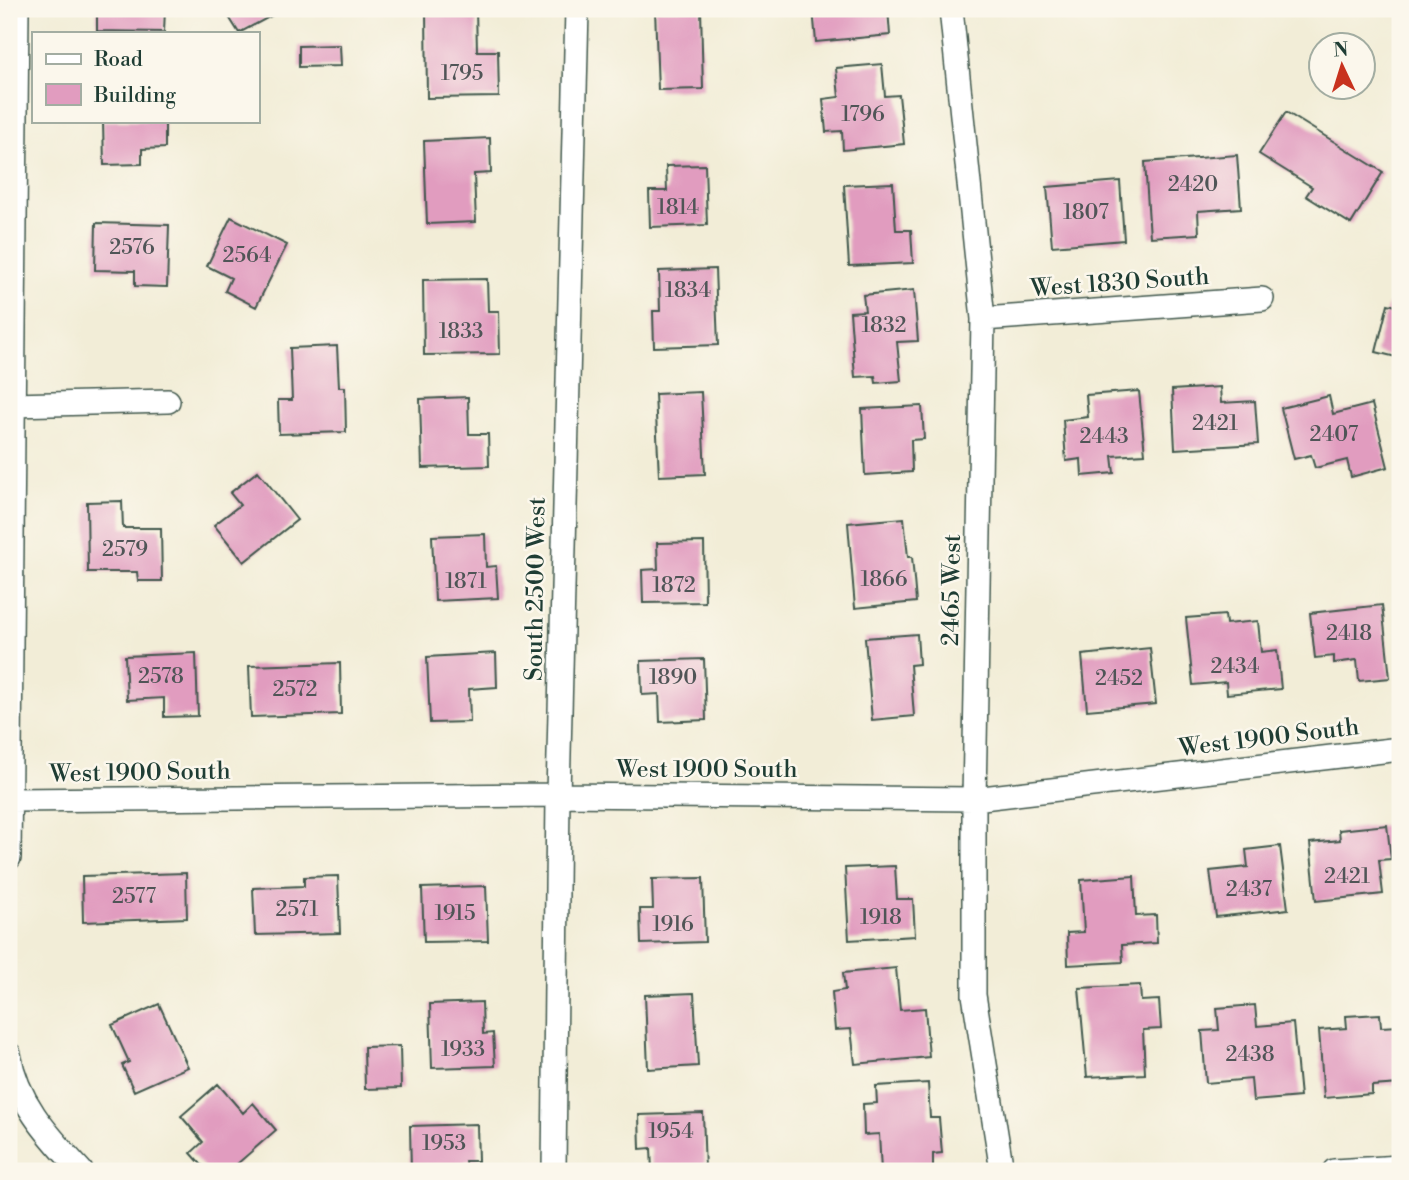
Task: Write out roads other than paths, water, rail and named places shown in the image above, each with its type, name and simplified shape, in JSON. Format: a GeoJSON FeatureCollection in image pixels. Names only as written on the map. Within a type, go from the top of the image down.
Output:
{"type":"FeatureCollection","features":[{"type":"Feature","properties":{"kind":"street"},"geometry":{"type":"LineString","coordinates":[[9,858],[17,9]]}},
{"type":"Feature","properties":{"kind":"street","name":"South 2500 West"},"geometry":{"type":"LineString","coordinates":[[554,1171],[558,795],[577,9]]}},
{"type":"Feature","properties":{"kind":"street","name":"2465 West"},"geometry":{"type":"LineString","coordinates":[[951,9],[983,319],[974,799],[974,995],[1002,1171]]}},
{"type":"Feature","properties":{"kind":"street","name":"West 1830 South"},"geometry":{"type":"LineString","coordinates":[[983,319],[1262,299]]}},
{"type":"Feature","properties":{"kind":"street"},"geometry":{"type":"LineString","coordinates":[[13,405],[168,401]]}},
{"type":"Feature","properties":{"kind":"street","name":"West 1900 South"},"geometry":{"type":"LineString","coordinates":[[11,800],[558,795],[974,799],[1400,748]]}},
{"type":"Feature","properties":{"kind":"street"},"geometry":{"type":"LineString","coordinates":[[9,1054],[12,1073],[34,1119],[81,1171]]}},
{"type":"Feature","properties":{"kind":"street"},"geometry":{"type":"LineString","coordinates":[[1334,1171],[1400,1167]]}}]}
